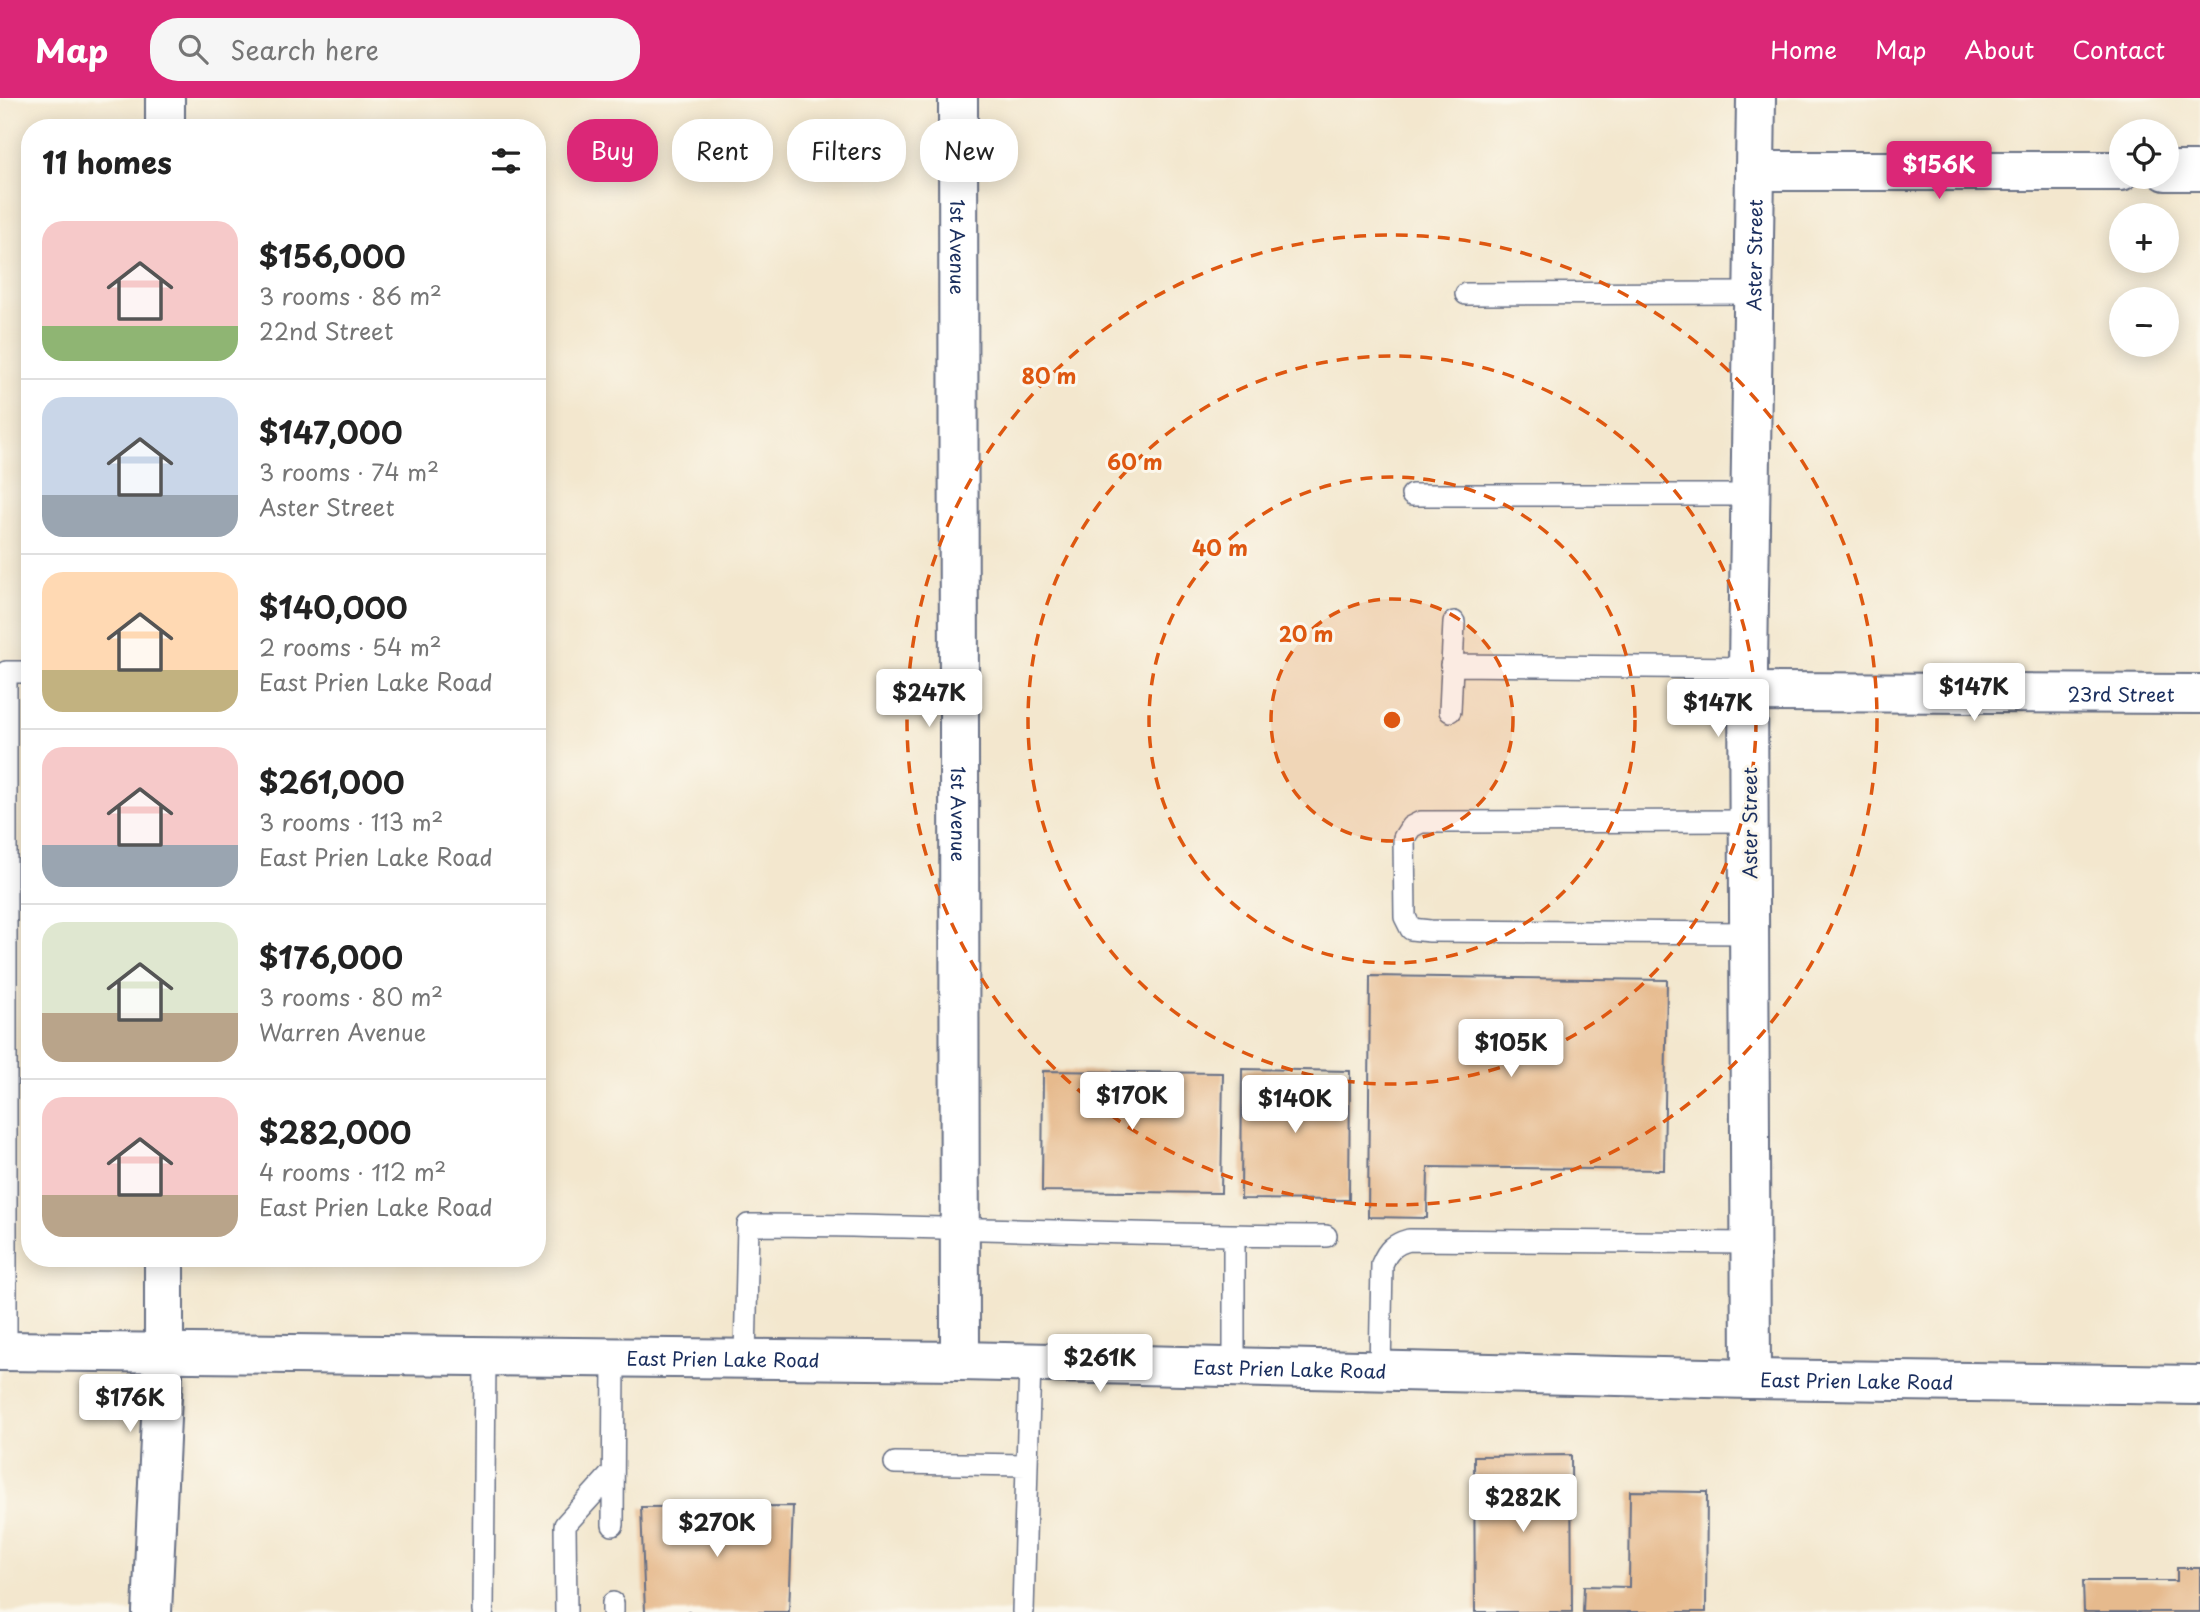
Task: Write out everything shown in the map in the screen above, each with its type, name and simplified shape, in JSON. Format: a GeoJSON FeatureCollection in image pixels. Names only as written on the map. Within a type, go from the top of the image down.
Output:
{"type":"FeatureCollection","features":[{"type":"Feature","properties":{"kind":"street"},"geometry":{"type":"LineString","coordinates":[[165,98],[165,119]]}},
{"type":"Feature","properties":{"kind":"street","name":"1st Avenue"},"geometry":{"type":"LineString","coordinates":[[958,98],[960,1360]]}},
{"type":"Feature","properties":{"kind":"street","name":"Aster Street"},"geometry":{"type":"LineString","coordinates":[[1751,1379],[1748,680],[1756,98]]}},
{"type":"Feature","properties":{"kind":"street"},"geometry":{"type":"LineString","coordinates":[[1756,171],[2109,171]]}},
{"type":"Feature","properties":{"kind":"street"},"geometry":{"type":"LineString","coordinates":[[2179,171],[2200,171]]}},
{"type":"Feature","properties":{"kind":"street","name":"23rd Street"},"geometry":{"type":"LineString","coordinates":[[1748,680],[2200,694]]}},
{"type":"Feature","properties":{"kind":"street"},"geometry":{"type":"LineString","coordinates":[[152,1612],[164,1353],[164,1267]]}},
{"type":"Feature","properties":{"kind":"street","name":"East Prien Lake Road"},"geometry":{"type":"LineString","coordinates":[[3,1351],[960,1360],[1751,1379],[2200,1385]]}},
{"type":"Feature","properties":{"kind":"lane"},"geometry":{"type":"LineString","coordinates":[[1466,294],[1754,293]]}},
{"type":"Feature","properties":{"kind":"lane"},"geometry":{"type":"LineString","coordinates":[[1412,495],[1751,495]]}},
{"type":"Feature","properties":{"kind":"lane"},"geometry":{"type":"LineString","coordinates":[[1450,711],[1454,622]]}},
{"type":"Feature","properties":{"kind":"lane"},"geometry":{"type":"LineString","coordinates":[[1451,665],[1748,680]]}},
{"type":"Feature","properties":{"kind":"lane"},"geometry":{"type":"LineString","coordinates":[[3,1351],[3,672],[21,672]]}},
{"type":"Feature","properties":{"kind":"lane"},"geometry":{"type":"LineString","coordinates":[[1749,821],[1421,822],[1411,827],[1404,838],[1404,851],[1405,916],[1411,929],[1749,933]]}},
{"type":"Feature","properties":{"kind":"lane"},"geometry":{"type":"LineString","coordinates":[[745,1359],[748,1225],[1326,1236]]}},
{"type":"Feature","properties":{"kind":"lane"},"geometry":{"type":"LineString","coordinates":[[1234,1236],[1234,1367]]}},
{"type":"Feature","properties":{"kind":"lane"},"geometry":{"type":"LineString","coordinates":[[1380,1371],[1382,1264],[1388,1251],[1397,1243],[1409,1240],[1750,1243]]}},
{"type":"Feature","properties":{"kind":"lane"},"geometry":{"type":"LineString","coordinates":[[483,1612],[485,1356]]}},
{"type":"Feature","properties":{"kind":"lane"},"geometry":{"type":"LineString","coordinates":[[613,1525],[614,1357]]}},
{"type":"Feature","properties":{"kind":"lane"},"geometry":{"type":"LineString","coordinates":[[1023,1612],[1030,1363]]}},
{"type":"Feature","properties":{"kind":"lane"},"geometry":{"type":"LineString","coordinates":[[895,1463],[1027,1465]]}},
{"type":"Feature","properties":{"kind":"lane"},"geometry":{"type":"LineString","coordinates":[[566,1612],[565,1525],[613,1472]]}},
{"type":"Feature","properties":{"kind":"building"},"geometry":{"type":"Polygon","coordinates":[[[1370,976],[1667,980],[1664,1170],[1428,1167],[1427,1218],[1368,1217],[1370,976]]]}},
{"type":"Feature","properties":{"kind":"building"},"geometry":{"type":"Polygon","coordinates":[[[1242,1069],[1350,1071],[1349,1200],[1241,1199],[1242,1069]]]}},
{"type":"Feature","properties":{"kind":"building"},"geometry":{"type":"Polygon","coordinates":[[[1043,1071],[1223,1073],[1221,1193],[1042,1191],[1043,1071]]]}},
{"type":"Feature","properties":{"kind":"building"},"geometry":{"type":"Polygon","coordinates":[[[1571,1455],[1572,1612],[1475,1612],[1474,1456],[1571,1455]]]}},
{"type":"Feature","properties":{"kind":"building"},"geometry":{"type":"Polygon","coordinates":[[[1630,1491],[1707,1492],[1706,1612],[1583,1612],[1584,1586],[1629,1587],[1630,1491]]]}},
{"type":"Feature","properties":{"kind":"building"},"geometry":{"type":"Polygon","coordinates":[[[793,1506],[789,1612],[645,1612],[641,1507],[793,1506]]]}},
{"type":"Feature","properties":{"kind":"building"},"geometry":{"type":"Polygon","coordinates":[[[2177,1568],[2200,1568],[2200,1612],[2084,1612],[2083,1581],[2177,1581],[2177,1568]]]}}]}
